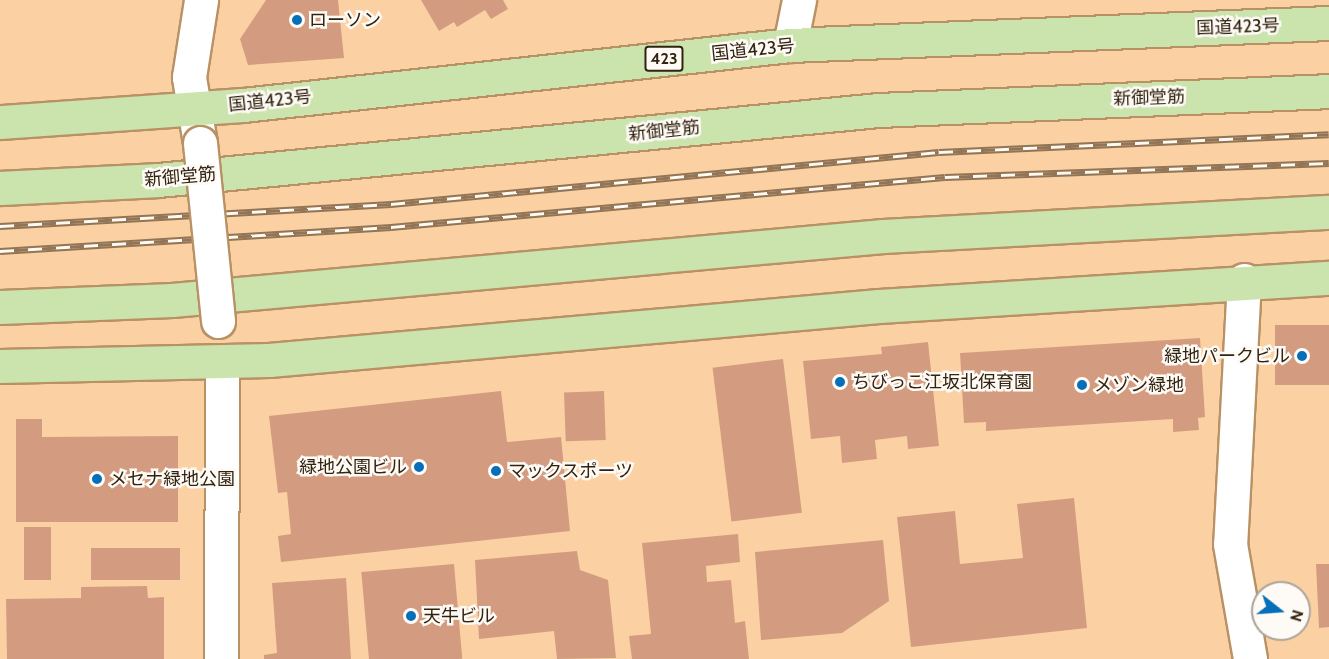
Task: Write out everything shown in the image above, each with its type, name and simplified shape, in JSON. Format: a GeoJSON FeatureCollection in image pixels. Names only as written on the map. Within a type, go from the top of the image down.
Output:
{"type":"FeatureCollection","features":[{"type":"Feature","properties":{"kind":"highway","name":"国道423号"},"geometry":{"type":"LineString","coordinates":[[0,122],[194,109],[790,45],[1329,23]]}},
{"type":"Feature","properties":{"kind":"highway","name":"新御堂筋"},"geometry":{"type":"LineString","coordinates":[[0,188],[158,180],[878,110],[1329,90]]}},
{"type":"Feature","properties":{"kind":"highway"},"geometry":{"type":"LineString","coordinates":[[0,307],[172,300],[883,236],[1329,212]]}},
{"type":"Feature","properties":{"kind":"highway"},"geometry":{"type":"LineString","coordinates":[[0,366],[222,362],[1244,280],[1329,278]]}},
{"type":"Feature","properties":{"kind":"street"},"geometry":{"type":"LineString","coordinates":[[201,0],[189,77],[200,143],[222,362],[220,659]]}},
{"type":"Feature","properties":{"kind":"street"},"geometry":{"type":"LineString","coordinates":[[790,45],[799,0]]}},
{"type":"Feature","properties":{"kind":"street"},"geometry":{"type":"LineString","coordinates":[[1244,280],[1230,544],[1250,659]]}},
{"type":"Feature","properties":{"kind":"building","name":"ローソン"},"geometry":{"type":"Polygon","coordinates":[[[266,0],[338,0],[344,58],[248,65],[240,39],[266,0]]]}},
{"type":"Feature","properties":{"kind":"building"},"geometry":{"type":"Polygon","coordinates":[[[421,0],[503,0],[508,9],[491,19],[485,10],[457,27],[454,22],[439,31],[421,0]]]}},
{"type":"Feature","properties":{"kind":"building","name":"緑地パークビル"},"geometry":{"type":"Polygon","coordinates":[[[1275,325],[1329,325],[1329,385],[1275,385],[1275,325]]]}},
{"type":"Feature","properties":{"kind":"building","name":"メゾン緑地"},"geometry":{"type":"Polygon","coordinates":[[[1200,338],[1205,417],[1198,418],[1199,430],[1173,432],[1173,419],[986,431],[986,422],[964,423],[960,353],[1200,338]]]}},
{"type":"Feature","properties":{"kind":"building"},"geometry":{"type":"Polygon","coordinates":[[[928,342],[939,446],[908,449],[907,436],[875,440],[877,459],[842,463],[840,436],[811,439],[803,361],[882,354],[881,347],[928,342]]]}},
{"type":"Feature","properties":{"kind":"building"},"geometry":{"type":"Polygon","coordinates":[[[783,359],[802,513],[731,521],[713,368],[783,359]]]}},
{"type":"Feature","properties":{"kind":"building","name":"緑地公園ビル"},"geometry":{"type":"Polygon","coordinates":[[[501,391],[507,442],[561,437],[570,531],[281,562],[278,536],[291,534],[287,492],[278,493],[269,416],[501,391]]]}},
{"type":"Feature","properties":{"kind":"building"},"geometry":{"type":"Polygon","coordinates":[[[604,391],[606,440],[566,441],[564,392],[604,391]]]}},
{"type":"Feature","properties":{"kind":"building","name":"メセナ緑地公園"},"geometry":{"type":"Polygon","coordinates":[[[16,419],[42,419],[42,437],[178,436],[178,522],[16,522],[16,419]]]}},
{"type":"Feature","properties":{"kind":"building"},"geometry":{"type":"Polygon","coordinates":[[[1074,498],[1087,628],[911,647],[897,517],[955,511],[960,564],[1023,558],[1017,504],[1074,498]]]}},
{"type":"Feature","properties":{"kind":"building"},"geometry":{"type":"Polygon","coordinates":[[[24,527],[51,527],[51,580],[24,580],[24,527]]]}},
{"type":"Feature","properties":{"kind":"building"},"geometry":{"type":"Polygon","coordinates":[[[738,534],[740,562],[706,566],[707,582],[731,580],[735,623],[745,621],[749,659],[632,659],[629,636],[651,634],[642,543],[738,534]]]}},
{"type":"Feature","properties":{"kind":"building"},"geometry":{"type":"Polygon","coordinates":[[[883,540],[889,601],[842,633],[761,640],[755,552],[883,540]]]}},
{"type":"Feature","properties":{"kind":"building"},"geometry":{"type":"Polygon","coordinates":[[[91,548],[180,548],[180,580],[91,580],[91,548]]]}},
{"type":"Feature","properties":{"kind":"building"},"geometry":{"type":"Polygon","coordinates":[[[577,551],[580,570],[608,580],[616,658],[557,659],[554,631],[479,639],[475,560],[577,551]]]}},
{"type":"Feature","properties":{"kind":"building","name":"天牛ビル"},"geometry":{"type":"Polygon","coordinates":[[[454,564],[462,659],[369,659],[361,572],[454,564]]]}},
{"type":"Feature","properties":{"kind":"building"},"geometry":{"type":"Polygon","coordinates":[[[1316,564],[1329,564],[1329,627],[1319,628],[1316,564]]]}},
{"type":"Feature","properties":{"kind":"building"},"geometry":{"type":"Polygon","coordinates":[[[346,578],[351,659],[264,659],[264,655],[277,653],[272,583],[346,578]]]}},
{"type":"Feature","properties":{"kind":"building"},"geometry":{"type":"Polygon","coordinates":[[[147,586],[148,598],[164,597],[164,659],[7,659],[6,599],[81,598],[81,587],[147,586]]]}},
{"type":"Feature","properties":{"kind":"railway"},"geometry":{"type":"LineString","coordinates":[[0,226],[391,204],[939,152],[1329,134]]}},
{"type":"Feature","properties":{"kind":"railway"},"geometry":{"type":"LineString","coordinates":[[0,251],[391,227],[945,177],[1329,163]]}},
{"type":"Feature","properties":{"kind":"place","name":"ローソン"},"geometry":{"type":"Point","coordinates":[297,20]}},
{"type":"Feature","properties":{"kind":"place","name":"緑地パークビル"},"geometry":{"type":"Point","coordinates":[1302,356]}},
{"type":"Feature","properties":{"kind":"place","name":"ちびっこ江坂北保育園"},"geometry":{"type":"Point","coordinates":[840,382]}},
{"type":"Feature","properties":{"kind":"place","name":"メゾン緑地"},"geometry":{"type":"Point","coordinates":[1082,385]}},
{"type":"Feature","properties":{"kind":"place","name":"緑地公園ビル"},"geometry":{"type":"Point","coordinates":[419,467]}},
{"type":"Feature","properties":{"kind":"place","name":"マックスポーツ"},"geometry":{"type":"Point","coordinates":[496,471]}},
{"type":"Feature","properties":{"kind":"place","name":"メセナ緑地公園"},"geometry":{"type":"Point","coordinates":[97,479]}},
{"type":"Feature","properties":{"kind":"place","name":"天牛ビル"},"geometry":{"type":"Point","coordinates":[411,616]}}]}
